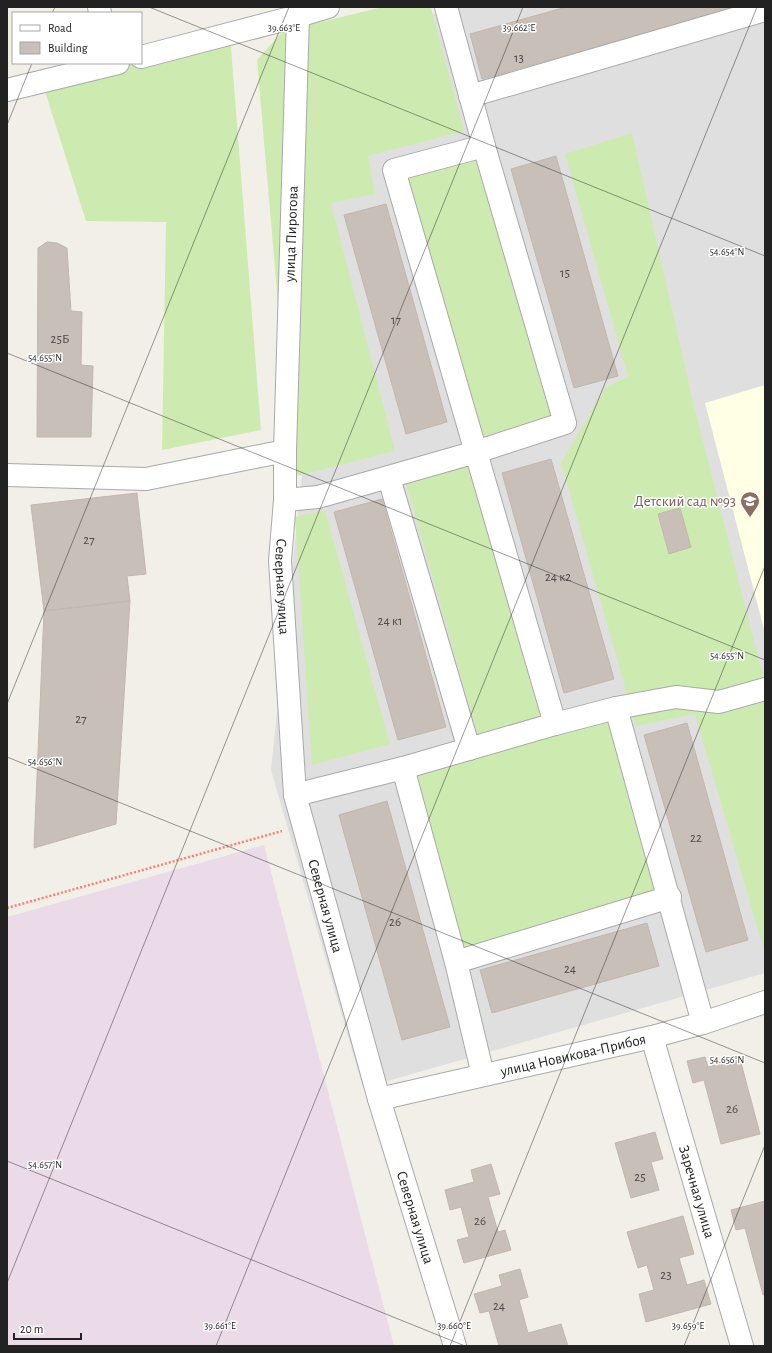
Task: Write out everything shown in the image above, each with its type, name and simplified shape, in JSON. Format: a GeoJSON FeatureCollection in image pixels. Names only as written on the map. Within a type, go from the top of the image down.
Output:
{"type":"FeatureCollection","features":[{"type":"Feature","properties":{"kind":"street"},"geometry":{"type":"LineString","coordinates":[[142,57],[328,7]]}},
{"type":"Feature","properties":{"kind":"street"},"geometry":{"type":"LineString","coordinates":[[285,500],[318,497],[389,478],[565,423],[484,146],[446,7]]}},
{"type":"Feature","properties":{"kind":"street"},"geometry":{"type":"LineString","coordinates":[[470,96],[765,10]]}},
{"type":"Feature","properties":{"kind":"street","name":"улица Пирогова"},"geometry":{"type":"LineString","coordinates":[[285,451],[298,16]]}},
{"type":"Feature","properties":{"kind":"street"},"geometry":{"type":"LineString","coordinates":[[7,90],[112,64]]}},
{"type":"Feature","properties":{"kind":"street"},"geometry":{"type":"LineString","coordinates":[[484,146],[394,170],[555,724]]}},
{"type":"Feature","properties":{"kind":"street"},"geometry":{"type":"LineString","coordinates":[[7,475],[146,479],[285,451]]}},
{"type":"Feature","properties":{"kind":"street","name":"Северная улица"},"geometry":{"type":"LineString","coordinates":[[285,451],[285,500],[280,561],[296,795],[379,1099],[455,1346]]}},
{"type":"Feature","properties":{"kind":"street"},"geometry":{"type":"LineString","coordinates":[[389,478],[469,749]]}},
{"type":"Feature","properties":{"kind":"street"},"geometry":{"type":"LineString","coordinates":[[296,795],[402,768],[616,708],[676,697],[719,702],[765,689]]}},
{"type":"Feature","properties":{"kind":"street"},"geometry":{"type":"LineString","coordinates":[[616,708],[670,897],[703,1023]]}},
{"type":"Feature","properties":{"kind":"street"},"geometry":{"type":"LineString","coordinates":[[402,768],[456,962],[483,1075]]}},
{"type":"Feature","properties":{"kind":"street"},"geometry":{"type":"LineString","coordinates":[[456,962],[670,897]]}},
{"type":"Feature","properties":{"kind":"street","name":"улица Новикова-Прибоя"},"geometry":{"type":"LineString","coordinates":[[379,1099],[652,1037],[703,1023],[765,1002]]}},
{"type":"Feature","properties":{"kind":"street","name":"Заречная улица"},"geometry":{"type":"LineString","coordinates":[[652,1037],[742,1346]]}},
{"type":"Feature","properties":{"kind":"path"},"geometry":{"type":"LineString","coordinates":[[7,908],[304,825]]}},
{"type":"Feature","properties":{"kind":"shaded area"},"geometry":{"type":"Polygon","coordinates":[[[459,7],[765,7],[765,973],[363,1088],[271,770],[348,37],[459,7]]]}},
{"type":"Feature","properties":{"kind":"shaded area","name":"Детский сад №93"},"geometry":{"type":"Polygon","coordinates":[[[765,385],[765,633],[705,403],[765,385]]]}},
{"type":"Feature","properties":{"kind":"shaded area"},"geometry":{"type":"Polygon","coordinates":[[[264,845],[394,1346],[7,1346],[7,917],[264,845]]]}},
{"type":"Feature","properties":{"kind":"green space"},"geometry":{"type":"Polygon","coordinates":[[[383,7],[431,7],[464,131],[368,156],[375,194],[331,203],[395,451],[293,477],[257,60],[283,31],[383,7]]]}},
{"type":"Feature","properties":{"kind":"green space"},"geometry":{"type":"Polygon","coordinates":[[[230,35],[261,430],[162,450],[166,222],[86,221],[42,82],[114,64],[142,64],[142,63],[230,35]]]}},
{"type":"Feature","properties":{"kind":"green space"},"geometry":{"type":"Polygon","coordinates":[[[632,133],[694,406],[765,684],[765,954],[695,714],[636,726],[561,463],[606,387],[628,376],[565,154],[632,133]]]}},
{"type":"Feature","properties":{"kind":"green space"},"geometry":{"type":"Polygon","coordinates":[[[477,156],[555,419],[482,442],[402,176],[477,156]]]}},
{"type":"Feature","properties":{"kind":"green space"},"geometry":{"type":"Polygon","coordinates":[[[469,463],[544,718],[478,737],[405,480],[469,463]]]}},
{"type":"Feature","properties":{"kind":"green space"},"geometry":{"type":"Polygon","coordinates":[[[325,510],[390,744],[312,765],[295,517],[325,510]]]}},
{"type":"Feature","properties":{"kind":"green space"},"geometry":{"type":"Polygon","coordinates":[[[610,720],[658,891],[464,950],[414,775],[610,720]]]}},
{"type":"Feature","properties":{"kind":"building"},"geometry":{"type":"Polygon","coordinates":[[[566,7],[737,7],[482,79],[470,34],[566,7]]]}},
{"type":"Feature","properties":{"kind":"building"},"geometry":{"type":"Polygon","coordinates":[[[556,156],[618,376],[574,388],[511,169],[556,156]]]}},
{"type":"Feature","properties":{"kind":"building"},"geometry":{"type":"Polygon","coordinates":[[[386,204],[447,422],[406,434],[344,215],[386,204]]]}},
{"type":"Feature","properties":{"kind":"building"},"geometry":{"type":"Polygon","coordinates":[[[47,242],[57,243],[67,248],[71,311],[82,312],[81,365],[93,366],[91,437],[37,437],[38,248],[47,242]]]}},
{"type":"Feature","properties":{"kind":"building"},"geometry":{"type":"Polygon","coordinates":[[[551,459],[614,679],[564,693],[502,473],[551,459]]]}},
{"type":"Feature","properties":{"kind":"building"},"geometry":{"type":"Polygon","coordinates":[[[137,493],[146,574],[127,576],[130,601],[44,611],[31,505],[137,493]]]}},
{"type":"Feature","properties":{"kind":"building"},"geometry":{"type":"Polygon","coordinates":[[[382,499],[446,727],[398,740],[334,512],[382,499]]]}},
{"type":"Feature","properties":{"kind":"building"},"geometry":{"type":"Polygon","coordinates":[[[680,508],[691,547],[669,554],[658,514],[680,508]]]}},
{"type":"Feature","properties":{"kind":"building"},"geometry":{"type":"Polygon","coordinates":[[[130,601],[116,824],[34,848],[44,611],[130,601]]]}},
{"type":"Feature","properties":{"kind":"building"},"geometry":{"type":"Polygon","coordinates":[[[687,723],[748,940],[706,952],[644,735],[687,723]]]}},
{"type":"Feature","properties":{"kind":"building"},"geometry":{"type":"Polygon","coordinates":[[[387,801],[450,1027],[402,1040],[339,815],[387,801]]]}},
{"type":"Feature","properties":{"kind":"building"},"geometry":{"type":"Polygon","coordinates":[[[647,923],[659,966],[492,1013],[480,970],[647,923]]]}},
{"type":"Feature","properties":{"kind":"building"},"geometry":{"type":"Polygon","coordinates":[[[705,1057],[708,1067],[740,1059],[760,1134],[721,1144],[704,1080],[693,1083],[687,1061],[705,1057]]]}},
{"type":"Feature","properties":{"kind":"building"},"geometry":{"type":"Polygon","coordinates":[[[655,1132],[663,1159],[651,1162],[659,1190],[631,1198],[615,1143],[655,1132]]]}},
{"type":"Feature","properties":{"kind":"building"},"geometry":{"type":"Polygon","coordinates":[[[491,1164],[500,1194],[488,1197],[498,1232],[505,1230],[511,1250],[464,1263],[457,1240],[469,1237],[461,1207],[450,1210],[445,1190],[474,1182],[471,1170],[491,1164]]]}},
{"type":"Feature","properties":{"kind":"building"},"geometry":{"type":"Polygon","coordinates":[[[765,1201],[765,1294],[763,1295],[745,1228],[736,1230],[731,1210],[765,1201]]]}},
{"type":"Feature","properties":{"kind":"building"},"geometry":{"type":"Polygon","coordinates":[[[683,1216],[694,1254],[679,1258],[687,1285],[704,1280],[711,1304],[646,1322],[639,1294],[654,1290],[647,1265],[638,1268],[627,1232],[683,1216]]]}},
{"type":"Feature","properties":{"kind":"building"},"geometry":{"type":"Polygon","coordinates":[[[520,1269],[528,1297],[519,1300],[528,1333],[561,1324],[568,1346],[499,1346],[489,1311],[480,1313],[474,1294],[502,1286],[499,1275],[520,1269]]]}},
{"type":"Feature","properties":{"kind":"place","name":"Детский сад №93"},"geometry":{"type":"Point","coordinates":[750,518]}}]}
